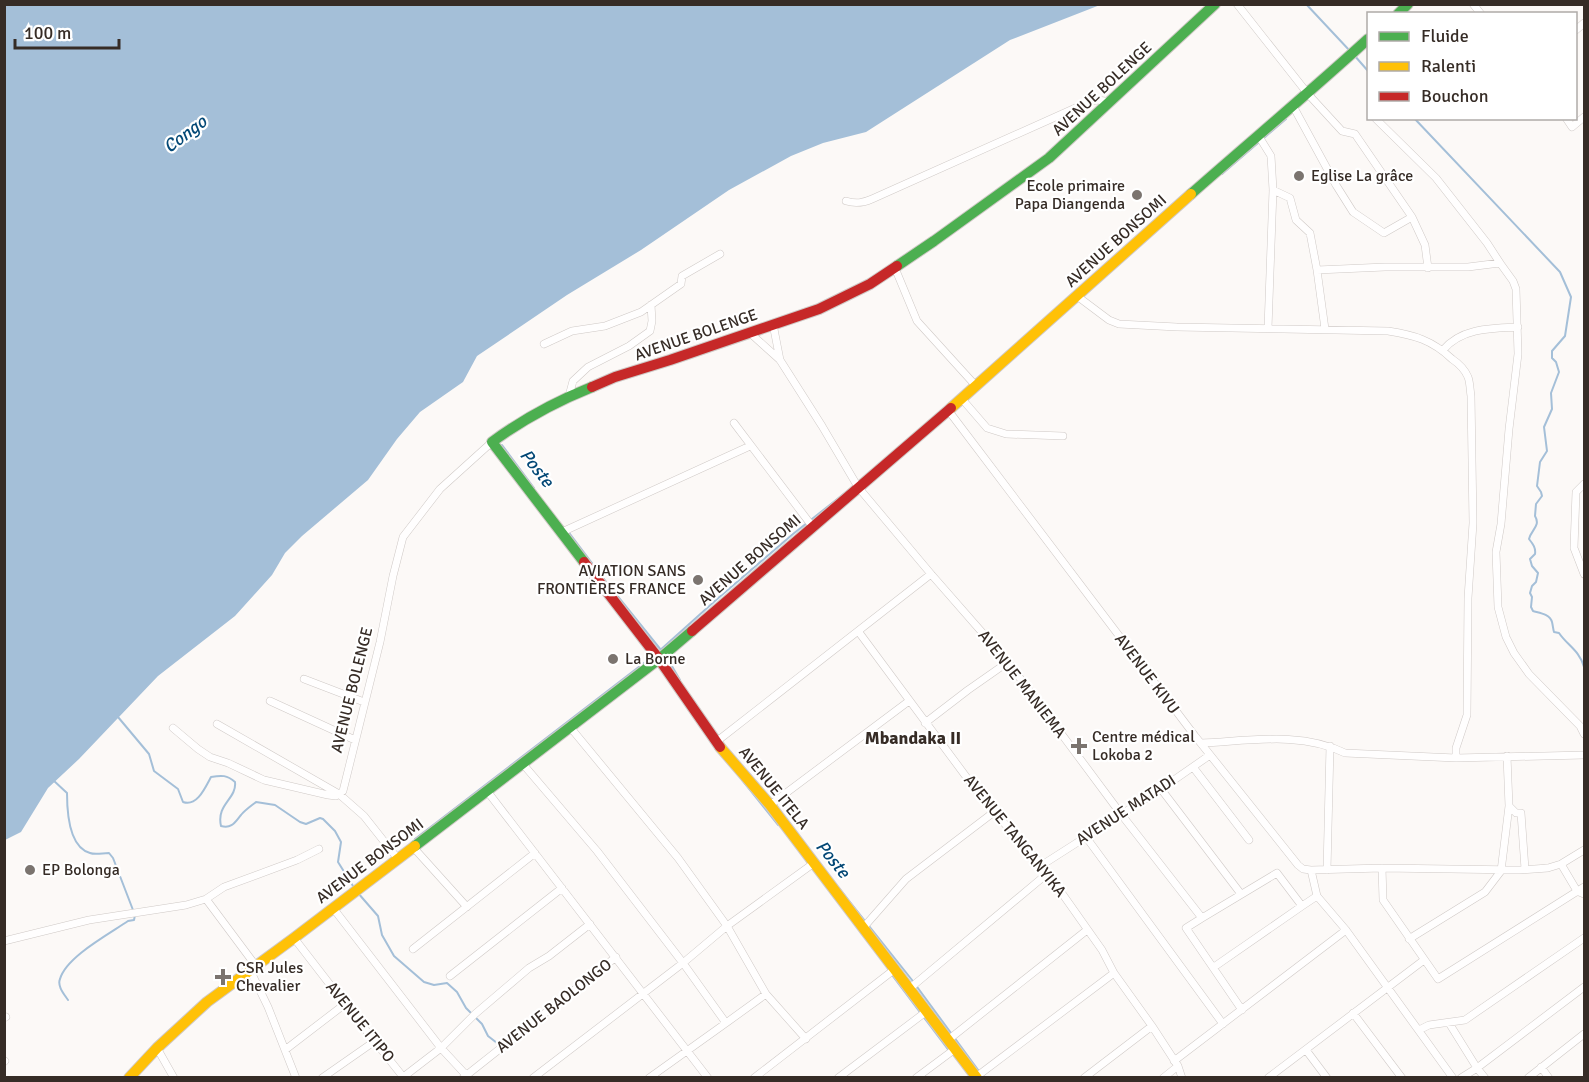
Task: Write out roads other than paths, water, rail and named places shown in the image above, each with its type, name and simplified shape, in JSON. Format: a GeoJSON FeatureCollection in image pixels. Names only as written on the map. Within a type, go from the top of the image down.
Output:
{"type":"FeatureCollection","features":[{"type":"Feature","properties":{"kind":"street","name":"AVENUE BOLENGE"},"geometry":{"type":"LineString","coordinates":[[339,794],[343,791],[403,537],[440,489],[492,442],[511,428],[569,396],[615,377],[819,309],[870,284],[1049,158],[1215,4]]}},
{"type":"Feature","properties":{"kind":"street"},"geometry":{"type":"LineString","coordinates":[[1237,4],[1308,94],[1342,131],[1355,134],[1412,217],[1425,245],[1428,268]]}},
{"type":"Feature","properties":{"kind":"street","name":"AVENUE BONSOMI"},"geometry":{"type":"LineString","coordinates":[[129,1077],[207,1002],[398,859],[658,659],[962,399],[1364,43]]}},
{"type":"Feature","properties":{"kind":"street"},"geometry":{"type":"LineString","coordinates":[[846,201],[863,203],[872,200],[1090,101],[1111,102]]}},
{"type":"Feature","properties":{"kind":"street"},"geometry":{"type":"LineString","coordinates":[[1293,106],[1353,212],[1384,233],[1412,217]]}},
{"type":"Feature","properties":{"kind":"street"},"geometry":{"type":"LineString","coordinates":[[1567,120],[1572,127],[1584,117]]}},
{"type":"Feature","properties":{"kind":"street"},"geometry":{"type":"LineString","coordinates":[[1377,120],[1436,178],[1487,243],[1516,289],[1518,354],[1501,524],[1496,552],[1498,607],[1506,637],[1514,653],[1529,674],[1580,726],[1584,734]]}},
{"type":"Feature","properties":{"kind":"street"},"geometry":{"type":"LineString","coordinates":[[1258,135],[1271,156],[1273,190],[1268,328]]}},
{"type":"Feature","properties":{"kind":"street"},"geometry":{"type":"LineString","coordinates":[[1273,190],[1290,198],[1296,220],[1310,233],[1325,329]]}},
{"type":"Feature","properties":{"kind":"street"},"geometry":{"type":"LineString","coordinates":[[544,344],[572,330],[605,327],[641,312],[681,284],[682,276],[720,254]]}},
{"type":"Feature","properties":{"kind":"street"},"geometry":{"type":"LineString","coordinates":[[1317,270],[1468,267],[1500,263]]}},
{"type":"Feature","properties":{"kind":"street"},"geometry":{"type":"LineString","coordinates":[[894,268],[917,321],[976,386]]}},
{"type":"Feature","properties":{"kind":"street"},"geometry":{"type":"LineString","coordinates":[[1077,296],[1109,320],[1119,324],[1388,331],[1409,334],[1431,342],[1458,363],[1468,378],[1470,396],[1473,524],[1468,598],[1467,715],[1456,748],[1456,758]]}},
{"type":"Feature","properties":{"kind":"street"},"geometry":{"type":"LineString","coordinates":[[569,396],[573,381],[588,367],[630,346],[650,331],[651,305]]}},
{"type":"Feature","properties":{"kind":"street"},"geometry":{"type":"LineString","coordinates":[[774,324],[780,360]]}},
{"type":"Feature","properties":{"kind":"street"},"geometry":{"type":"LineString","coordinates":[[1443,350],[1458,336],[1474,331],[1518,327]]}},
{"type":"Feature","properties":{"kind":"street"},"geometry":{"type":"LineString","coordinates":[[750,333],[780,360]]}},
{"type":"Feature","properties":{"kind":"street","name":"AVENUE MANIEMA"},"geometry":{"type":"LineString","coordinates":[[780,360],[858,487],[1008,662],[1202,918]]}},
{"type":"Feature","properties":{"kind":"street"},"geometry":{"type":"LineString","coordinates":[[962,399],[987,428],[1006,434],[1063,436]]}},
{"type":"Feature","properties":{"kind":"street","name":"AVENUE KIVU"},"geometry":{"type":"LineString","coordinates":[[948,410],[1210,755],[1298,865],[1303,869],[1311,870]]}},
{"type":"Feature","properties":{"kind":"street"},"geometry":{"type":"LineString","coordinates":[[734,423],[812,526]]}},
{"type":"Feature","properties":{"kind":"street","name":"AVENUE ITELA"},"geometry":{"type":"LineString","coordinates":[[492,442],[658,659],[716,742],[770,805],[977,1077]]}},
{"type":"Feature","properties":{"kind":"street"},"geometry":{"type":"LineString","coordinates":[[561,532],[750,446]]}},
{"type":"Feature","properties":{"kind":"street"},"geometry":{"type":"LineString","coordinates":[[1584,484],[1576,492],[1574,548],[1584,574]]}},
{"type":"Feature","properties":{"kind":"street"},"geometry":{"type":"LineString","coordinates":[[716,742],[931,574]]}},
{"type":"Feature","properties":{"kind":"street","name":"AVENUE TANGANYIKA"},"geometry":{"type":"LineString","coordinates":[[858,631],[994,812],[1048,873],[1152,1026],[1182,1077]]}},
{"type":"Feature","properties":{"kind":"street"},"geometry":{"type":"LineString","coordinates":[[925,723],[1008,662]]}},
{"type":"Feature","properties":{"kind":"street"},"geometry":{"type":"LineString","coordinates":[[304,679],[364,702]]}},
{"type":"Feature","properties":{"kind":"street"},"geometry":{"type":"LineString","coordinates":[[270,701],[355,740]]}},
{"type":"Feature","properties":{"kind":"street"},"geometry":{"type":"LineString","coordinates":[[770,805],[909,701]]}},
{"type":"Feature","properties":{"kind":"street"},"geometry":{"type":"LineString","coordinates":[[217,724],[339,794],[364,816],[398,859]]}},
{"type":"Feature","properties":{"kind":"street"},"geometry":{"type":"LineString","coordinates":[[570,727],[678,858],[727,926],[766,994],[806,1039]]}},
{"type":"Feature","properties":{"kind":"street"},"geometry":{"type":"LineString","coordinates":[[173,728],[210,757],[264,780],[328,795],[339,794]]}},
{"type":"Feature","properties":{"kind":"street"},"geometry":{"type":"LineString","coordinates":[[1201,743],[1293,739],[1330,746],[1345,753],[1456,758],[1584,754]]}},
{"type":"Feature","properties":{"kind":"street"},"geometry":{"type":"LineString","coordinates":[[1327,870],[1330,746]]}},
{"type":"Feature","properties":{"kind":"street","name":"AVENUE MATADI"},"geometry":{"type":"LineString","coordinates":[[1042,865],[1210,755]]}},
{"type":"Feature","properties":{"kind":"street"},"geometry":{"type":"LineString","coordinates":[[1409,939],[1485,892],[1502,871],[1509,806],[1507,756]]}},
{"type":"Feature","properties":{"kind":"street"},"geometry":{"type":"LineString","coordinates":[[522,763],[597,851],[726,1023]]}},
{"type":"Feature","properties":{"kind":"street"},"geometry":{"type":"LineString","coordinates":[[1193,767],[1250,840]]}},
{"type":"Feature","properties":{"kind":"street"},"geometry":{"type":"LineString","coordinates":[[1161,789],[1241,894]]}},
{"type":"Feature","properties":{"kind":"street"},"geometry":{"type":"LineString","coordinates":[[487,790],[708,1077]]}},
{"type":"Feature","properties":{"kind":"street"},"geometry":{"type":"LineString","coordinates":[[1509,806],[1516,813],[1521,813],[1525,869]]}},
{"type":"Feature","properties":{"kind":"street"},"geometry":{"type":"LineString","coordinates":[[863,928],[906,879],[994,812]]}},
{"type":"Feature","properties":{"kind":"street"},"geometry":{"type":"LineString","coordinates":[[1086,837],[1223,1024]]}},
{"type":"Feature","properties":{"kind":"street"},"geometry":{"type":"LineString","coordinates":[[413,846],[467,907]]}},
{"type":"Feature","properties":{"kind":"street"},"geometry":{"type":"LineString","coordinates":[[4,941],[89,920],[186,905],[206,899],[224,887],[297,860],[319,849]]}},
{"type":"Feature","properties":{"kind":"street"},"geometry":{"type":"LineString","coordinates":[[1453,1077],[1346,930],[1317,896],[1311,870],[1475,868],[1502,871],[1548,868],[1561,864],[1584,850]]}},
{"type":"Feature","properties":{"kind":"street"},"geometry":{"type":"LineString","coordinates":[[413,950],[535,853]]}},
{"type":"Feature","properties":{"kind":"street"},"geometry":{"type":"LineString","coordinates":[[534,1077],[683,963],[727,926],[814,863]]}},
{"type":"Feature","properties":{"kind":"street"},"geometry":{"type":"LineString","coordinates":[[1561,864],[1581,892]]}},
{"type":"Feature","properties":{"kind":"street"},"geometry":{"type":"LineString","coordinates":[[1382,868],[1383,900],[1438,979],[1581,892],[1584,887]]}},
{"type":"Feature","properties":{"kind":"street"},"geometry":{"type":"LineString","coordinates":[[909,988],[1048,873]]}},
{"type":"Feature","properties":{"kind":"street"},"geometry":{"type":"LineString","coordinates":[[1242,1010],[1186,928],[1276,873],[1302,906]]}},
{"type":"Feature","properties":{"kind":"street"},"geometry":{"type":"LineString","coordinates":[[450,976],[562,888]]}},
{"type":"Feature","properties":{"kind":"street"},"geometry":{"type":"LineString","coordinates":[[1214,967],[1317,896]]}},
{"type":"Feature","properties":{"kind":"street"},"geometry":{"type":"LineString","coordinates":[[206,899],[253,968],[296,1077]]}},
{"type":"Feature","properties":{"kind":"street"},"geometry":{"type":"LineString","coordinates":[[333,908],[465,1076]]}},
{"type":"Feature","properties":{"kind":"street"},"geometry":{"type":"LineString","coordinates":[[403,1077],[441,1048],[475,1014],[529,968],[590,924]]}},
{"type":"Feature","properties":{"kind":"street"},"geometry":{"type":"LineString","coordinates":[[916,1077],[1087,930]]}},
{"type":"Feature","properties":{"kind":"street"},"geometry":{"type":"LineString","coordinates":[[1163,1077],[1223,1024],[1346,930]]}},
{"type":"Feature","properties":{"kind":"street","name":"AVENUE ITIPO"},"geometry":{"type":"LineString","coordinates":[[294,938],[403,1077]]}},
{"type":"Feature","properties":{"kind":"street"},"geometry":{"type":"LineString","coordinates":[[1419,1030],[1429,1025],[1465,1020],[1584,938]]}},
{"type":"Feature","properties":{"kind":"street","name":"AVENUE BAOLONGO"},"geometry":{"type":"LineString","coordinates":[[465,1076],[616,957]]}},
{"type":"Feature","properties":{"kind":"street"},"geometry":{"type":"LineString","coordinates":[[1268,1077],[1424,960]]}},
{"type":"Feature","properties":{"kind":"street"},"geometry":{"type":"LineString","coordinates":[[754,1077],[895,969]]}},
{"type":"Feature","properties":{"kind":"street"},"geometry":{"type":"LineString","coordinates":[[977,1077],[1114,973]]}},
{"type":"Feature","properties":{"kind":"street"},"geometry":{"type":"LineString","coordinates":[[1461,1077],[1477,1068],[1584,987]]}},
{"type":"Feature","properties":{"kind":"street"},"geometry":{"type":"LineString","coordinates":[[649,1077],[766,994]]}},
{"type":"Feature","properties":{"kind":"street"},"geometry":{"type":"LineString","coordinates":[[285,1050],[345,1004]]}},
{"type":"Feature","properties":{"kind":"street"},"geometry":{"type":"LineString","coordinates":[[838,1077],[927,1011]]}},
{"type":"Feature","properties":{"kind":"street"},"geometry":{"type":"LineString","coordinates":[[1353,1013],[1402,1077]]}},
{"type":"Feature","properties":{"kind":"street"},"geometry":{"type":"LineString","coordinates":[[1449,1023],[1485,1077]]}},
{"type":"Feature","properties":{"kind":"street"},"geometry":{"type":"LineString","coordinates":[[1084,1077],[1152,1026]]}},
{"type":"Feature","properties":{"kind":"street"},"geometry":{"type":"LineString","coordinates":[[1528,1077],[1584,1034]]}},
{"type":"Feature","properties":{"kind":"street"},"geometry":{"type":"LineString","coordinates":[[322,1077],[375,1041]]}},
{"type":"Feature","properties":{"kind":"street"},"geometry":{"type":"LineString","coordinates":[[157,1048],[174,1077]]}},
{"type":"Feature","properties":{"kind":"street"},"geometry":{"type":"LineString","coordinates":[[1306,1050],[1327,1077]]}},
{"type":"Feature","properties":{"kind":"street"},"geometry":{"type":"LineString","coordinates":[[1541,1067],[1549,1077]]}},
{"type":"Feature","properties":{"kind":"water","name":"Congo"},"geometry":{"type":"Polygon","coordinates":[[[5,4],[1100,5],[1010,40],[866,132],[823,143],[791,156],[729,190],[477,356],[463,382],[420,412],[397,439],[368,480],[285,553],[272,575],[235,616],[158,676],[48,788],[21,832],[5,840],[5,4]]]}},
{"type":"Feature","properties":{"kind":"waterway"},"geometry":{"type":"LineString","coordinates":[[1306,4],[1350,51]]}},
{"type":"Feature","properties":{"kind":"waterway"},"geometry":{"type":"LineString","coordinates":[[1354,55],[1367,70]]}},
{"type":"Feature","properties":{"kind":"waterway"},"geometry":{"type":"LineString","coordinates":[[1222,174],[1286,119]]}},
{"type":"Feature","properties":{"kind":"waterway"},"geometry":{"type":"LineString","coordinates":[[1416,120],[1560,272],[1571,297],[1565,336],[1552,351],[1552,358],[1559,372],[1551,393],[1552,409],[1544,427],[1547,451],[1540,462],[1537,486],[1542,496],[1536,504],[1537,523],[1529,539],[1535,552],[1530,559],[1538,573],[1530,593],[1533,611],[1549,617],[1554,632],[1559,633],[1576,652],[1584,667]]}},
{"type":"Feature","properties":{"kind":"waterway","name":"Poste"},"geometry":{"type":"LineString","coordinates":[[502,445],[534,488]]}},
{"type":"Feature","properties":{"kind":"waterway"},"geometry":{"type":"LineString","coordinates":[[658,652],[793,534],[850,489]]}},
{"type":"Feature","properties":{"kind":"waterway","name":"Poste"},"geometry":{"type":"LineString","coordinates":[[567,530],[607,583]]}},
{"type":"Feature","properties":{"kind":"waterway","name":"Poste"},"geometry":{"type":"LineString","coordinates":[[611,588],[661,650]]}},
{"type":"Feature","properties":{"kind":"waterway"},"geometry":{"type":"LineString","coordinates":[[415,839],[653,656]]}},
{"type":"Feature","properties":{"kind":"waterway","name":"Poste"},"geometry":{"type":"LineString","coordinates":[[666,656],[680,680]]}},
{"type":"Feature","properties":{"kind":"waterway"},"geometry":{"type":"LineString","coordinates":[[118,717],[149,754],[154,771],[178,789],[183,802],[188,803],[196,799],[211,777],[224,776],[235,782],[233,793],[221,812],[221,826],[228,827],[233,824],[256,802],[275,805],[306,824],[320,818],[323,819],[335,831],[341,842],[338,862],[353,886]]}},
{"type":"Feature","properties":{"kind":"waterway"},"geometry":{"type":"LineString","coordinates":[[53,780],[67,793],[73,836],[78,844],[90,853],[109,853],[133,910]]}},
{"type":"Feature","properties":{"kind":"waterway"},"geometry":{"type":"LineString","coordinates":[[742,780],[778,825]]}},
{"type":"Feature","properties":{"kind":"waterway","name":"Poste"},"geometry":{"type":"LineString","coordinates":[[838,887],[912,980],[984,1078]]}},
{"type":"Feature","properties":{"kind":"waterway"},"geometry":{"type":"LineString","coordinates":[[358,893],[378,916],[382,935],[394,956],[424,982],[434,985],[447,983],[482,1024],[488,1036],[497,1043]]}},
{"type":"Feature","properties":{"kind":"waterway"},"geometry":{"type":"LineString","coordinates":[[68,1000],[59,984],[70,962],[100,939],[128,921],[134,920],[135,915]]}},
{"type":"Feature","properties":{"kind":"waterway"},"geometry":{"type":"LineString","coordinates":[[892,975],[950,1052]]}},
{"type":"Feature","properties":{"kind":"place","name":"Eglise La grâce"},"geometry":{"type":"Point","coordinates":[1299,176]}},
{"type":"Feature","properties":{"kind":"place","name":"Ecole primaire Papa Diangenda"},"geometry":{"type":"Point","coordinates":[1137,195]}},
{"type":"Feature","properties":{"kind":"place","name":"AVIATION SANS FRONTIÈRES FRANCE"},"geometry":{"type":"Point","coordinates":[698,580]}},
{"type":"Feature","properties":{"kind":"place","name":"La Borne"},"geometry":{"type":"Point","coordinates":[613,659]}},
{"type":"Feature","properties":{"kind":"place","name":"Centre médical Lokoba 2"},"geometry":{"type":"Point","coordinates":[1079,746]}},
{"type":"Feature","properties":{"kind":"place","name":"EP Bolonga"},"geometry":{"type":"Point","coordinates":[30,870]}},
{"type":"Feature","properties":{"kind":"place","name":"CSR Jules Chevalier"},"geometry":{"type":"Point","coordinates":[223,977]}},
{"type":"Feature","properties":{"kind":"district","name":"Mbandaka II"},"geometry":{"type":"Point","coordinates":[913,738]}}]}
